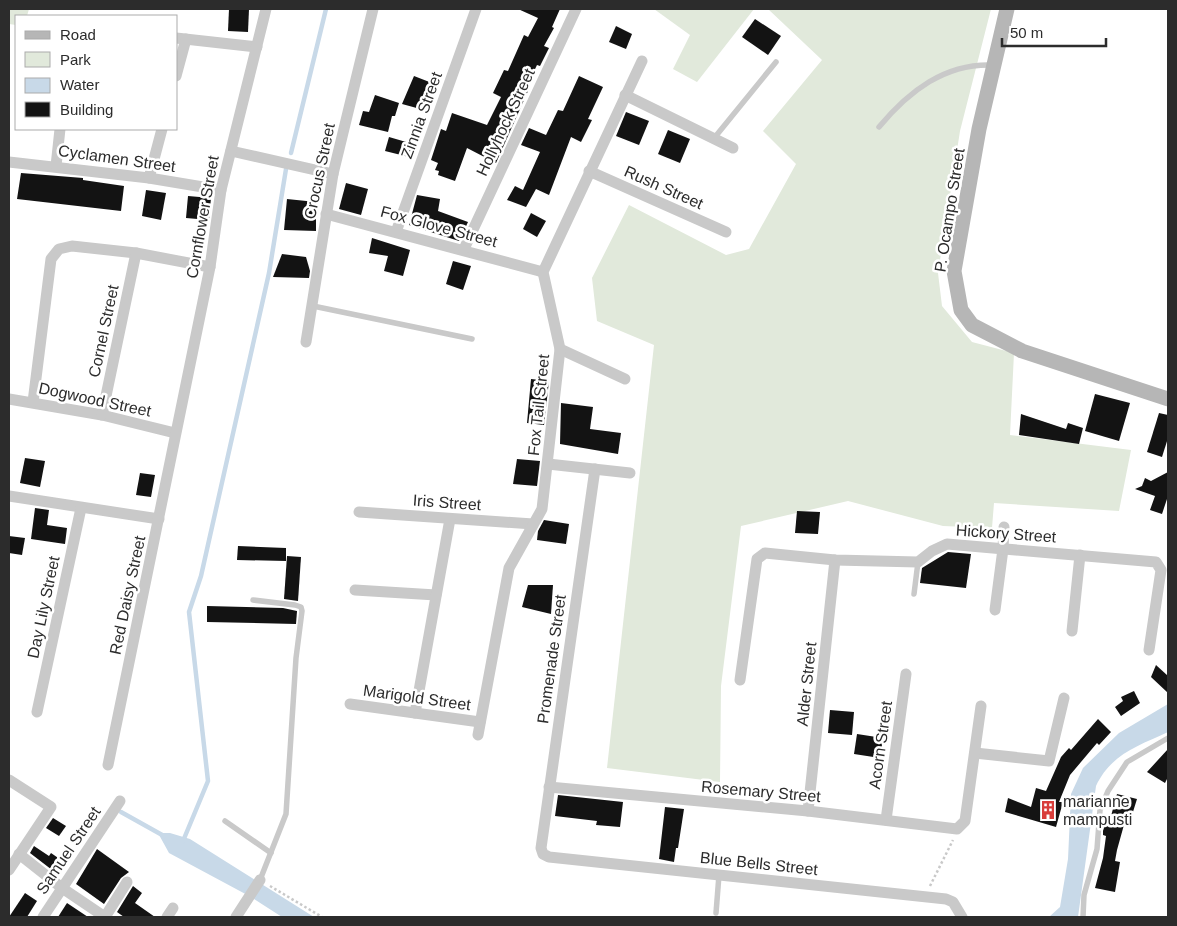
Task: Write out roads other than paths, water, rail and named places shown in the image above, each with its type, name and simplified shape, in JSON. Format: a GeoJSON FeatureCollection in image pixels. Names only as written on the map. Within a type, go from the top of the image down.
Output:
{"type":"FeatureCollection","features":[{"type":"Feature","properties":{"kind":"street","name":"Cornflower Street"},"geometry":{"type":"LineString","coordinates":[[174,432],[210,267],[221,190],[266,9]]}},
{"type":"Feature","properties":{"kind":"street","name":"Crocus Street"},"geometry":{"type":"LineString","coordinates":[[306,342],[333,174],[373,9]]}},
{"type":"Feature","properties":{"kind":"street","name":"Zinnia Street"},"geometry":{"type":"LineString","coordinates":[[396,232],[476,9]]}},
{"type":"Feature","properties":{"kind":"street","name":"Hollyhock Street"},"geometry":{"type":"LineString","coordinates":[[464,249],[576,9]]}},
{"type":"Feature","properties":{"kind":"street","name":"P. Ocampo Street"},"geometry":{"type":"LineString","coordinates":[[1006,9],[995,65],[979,129],[954,271],[961,310],[972,325],[1022,351],[1168,399]]}},
{"type":"Feature","properties":{"kind":"street"},"geometry":{"type":"LineString","coordinates":[[178,61],[181,38],[258,47]]}},
{"type":"Feature","properties":{"kind":"street"},"geometry":{"type":"LineString","coordinates":[[543,272],[642,61]]}},
{"type":"Feature","properties":{"kind":"street"},"geometry":{"type":"LineString","coordinates":[[626,95],[715,137],[733,148]]}},
{"type":"Feature","properties":{"kind":"street"},"geometry":{"type":"LineString","coordinates":[[56,166],[60,130]]}},
{"type":"Feature","properties":{"kind":"street"},"geometry":{"type":"LineString","coordinates":[[149,178],[162,130]]}},
{"type":"Feature","properties":{"kind":"street"},"geometry":{"type":"LineString","coordinates":[[230,151],[333,174]]}},
{"type":"Feature","properties":{"kind":"street","name":"Cyclamen Street"},"geometry":{"type":"LineString","coordinates":[[9,162],[149,178],[221,190]]}},
{"type":"Feature","properties":{"kind":"street","name":"Rush Street"},"geometry":{"type":"LineString","coordinates":[[589,171],[726,232]]}},
{"type":"Feature","properties":{"kind":"street","name":"Fox Glove Street"},"geometry":{"type":"LineString","coordinates":[[326,214],[464,249],[543,272]]}},
{"type":"Feature","properties":{"kind":"street"},"geometry":{"type":"LineString","coordinates":[[33,402],[51,259],[59,249],[72,246],[136,253],[210,267]]}},
{"type":"Feature","properties":{"kind":"street","name":"Cornel Street"},"geometry":{"type":"LineString","coordinates":[[102,415],[136,253]]}},
{"type":"Feature","properties":{"kind":"street","name":"Fox Tail Street"},"geometry":{"type":"LineString","coordinates":[[478,735],[509,568],[542,509],[560,349],[543,272]]}},
{"type":"Feature","properties":{"kind":"street"},"geometry":{"type":"LineString","coordinates":[[560,349],[625,379]]}},
{"type":"Feature","properties":{"kind":"street","name":"Dogwood Street"},"geometry":{"type":"LineString","coordinates":[[9,399],[102,415],[174,432]]}},
{"type":"Feature","properties":{"kind":"street","name":"Red Daisy Street"},"geometry":{"type":"LineString","coordinates":[[108,765],[159,519],[174,432]]}},
{"type":"Feature","properties":{"kind":"street"},"geometry":{"type":"LineString","coordinates":[[548,464],[630,473]]}},
{"type":"Feature","properties":{"kind":"street","name":"Promenade Street"},"geometry":{"type":"LineString","coordinates":[[543,854],[541,848],[549,787],[595,469]]}},
{"type":"Feature","properties":{"kind":"street"},"geometry":{"type":"LineString","coordinates":[[9,496],[159,519]]}},
{"type":"Feature","properties":{"kind":"street","name":"Day Lily Street"},"geometry":{"type":"LineString","coordinates":[[37,712],[81,508]]}},
{"type":"Feature","properties":{"kind":"street","name":"Iris Street"},"geometry":{"type":"LineString","coordinates":[[359,512],[533,524]]}},
{"type":"Feature","properties":{"kind":"street"},"geometry":{"type":"LineString","coordinates":[[415,713],[450,518]]}},
{"type":"Feature","properties":{"kind":"street"},"geometry":{"type":"LineString","coordinates":[[995,610],[1004,527]]}},
{"type":"Feature","properties":{"kind":"street","name":"Hickory Street"},"geometry":{"type":"LineString","coordinates":[[918,562],[932,551],[947,544],[1156,562],[1160,565],[1149,650]]}},
{"type":"Feature","properties":{"kind":"street"},"geometry":{"type":"LineString","coordinates":[[740,680],[757,559],[765,553],[835,560],[918,562]]}},
{"type":"Feature","properties":{"kind":"street"},"geometry":{"type":"LineString","coordinates":[[1072,631],[1080,555]]}},
{"type":"Feature","properties":{"kind":"street","name":"Alder Street"},"geometry":{"type":"LineString","coordinates":[[808,812],[835,560]]}},
{"type":"Feature","properties":{"kind":"street"},"geometry":{"type":"LineString","coordinates":[[355,590],[436,595]]}},
{"type":"Feature","properties":{"kind":"street","name":"Acorn Street"},"geometry":{"type":"LineString","coordinates":[[886,820],[906,674]]}},
{"type":"Feature","properties":{"kind":"street"},"geometry":{"type":"LineString","coordinates":[[981,706],[975,753],[1046,762],[1052,757],[1064,698]]}},
{"type":"Feature","properties":{"kind":"street","name":"Marigold Street"},"geometry":{"type":"LineString","coordinates":[[350,704],[480,722]]}},
{"type":"Feature","properties":{"kind":"street","name":"Rosemary Street"},"geometry":{"type":"LineString","coordinates":[[549,787],[886,820],[961,825],[975,753]]}},
{"type":"Feature","properties":{"kind":"street"},"geometry":{"type":"LineString","coordinates":[[9,780],[50,805],[51,810],[9,870]]}},
{"type":"Feature","properties":{"kind":"street","name":"Samuel Street"},"geometry":{"type":"LineString","coordinates":[[43,917],[120,801]]}},
{"type":"Feature","properties":{"kind":"street"},"geometry":{"type":"LineString","coordinates":[[20,854],[62,888],[105,917],[127,882]]}},
{"type":"Feature","properties":{"kind":"street","name":"Blue Bells Street"},"geometry":{"type":"LineString","coordinates":[[543,854],[549,857],[953,902],[962,917]]}},
{"type":"Feature","properties":{"kind":"street"},"geometry":{"type":"LineString","coordinates":[[236,917],[250,898],[259,881]]}},
{"type":"Feature","properties":{"kind":"lane"},"geometry":{"type":"LineString","coordinates":[[715,137],[776,62]]}},
{"type":"Feature","properties":{"kind":"lane"},"geometry":{"type":"LineString","coordinates":[[879,127],[921,86],[938,76],[973,64],[995,65]]}},
{"type":"Feature","properties":{"kind":"lane"},"geometry":{"type":"LineString","coordinates":[[313,306],[472,339]]}},
{"type":"Feature","properties":{"kind":"lane"},"geometry":{"type":"LineString","coordinates":[[914,594],[918,562]]}},
{"type":"Feature","properties":{"kind":"lane"},"geometry":{"type":"LineString","coordinates":[[253,600],[295,605],[301,607],[302,611],[296,658],[286,814],[259,881]]}},
{"type":"Feature","properties":{"kind":"lane"},"geometry":{"type":"LineString","coordinates":[[1083,917],[1084,895],[1097,849],[1100,810],[1108,790],[1127,762],[1168,738]]}},
{"type":"Feature","properties":{"kind":"lane"},"geometry":{"type":"LineString","coordinates":[[225,821],[271,853]]}},
{"type":"Feature","properties":{"kind":"lane"},"geometry":{"type":"LineString","coordinates":[[716,913],[718,875]]}},
{"type":"Feature","properties":{"kind":"water"},"geometry":{"type":"Polygon","coordinates":[[[1168,704],[1168,732],[1126,752],[1109,766],[1096,786],[1078,917],[1049,917],[1060,907],[1068,859],[1071,794],[1083,768],[1119,733],[1168,704]]]}},
{"type":"Feature","properties":{"kind":"water"},"geometry":{"type":"Polygon","coordinates":[[[158,833],[170,833],[190,839],[314,917],[282,917],[251,897],[169,853],[158,833]]]}},
{"type":"Feature","properties":{"kind":"waterway"},"geometry":{"type":"LineString","coordinates":[[291,153],[326,9]]}},
{"type":"Feature","properties":{"kind":"waterway"},"geometry":{"type":"LineString","coordinates":[[183,841],[208,781],[189,612],[201,576],[269,273],[286,169]]}},
{"type":"Feature","properties":{"kind":"waterway"},"geometry":{"type":"LineString","coordinates":[[121,812],[164,836]]}},
{"type":"Feature","properties":{"kind":"place","name":"marianne mampusti"},"geometry":{"type":"Point","coordinates":[1048,810]}}]}
